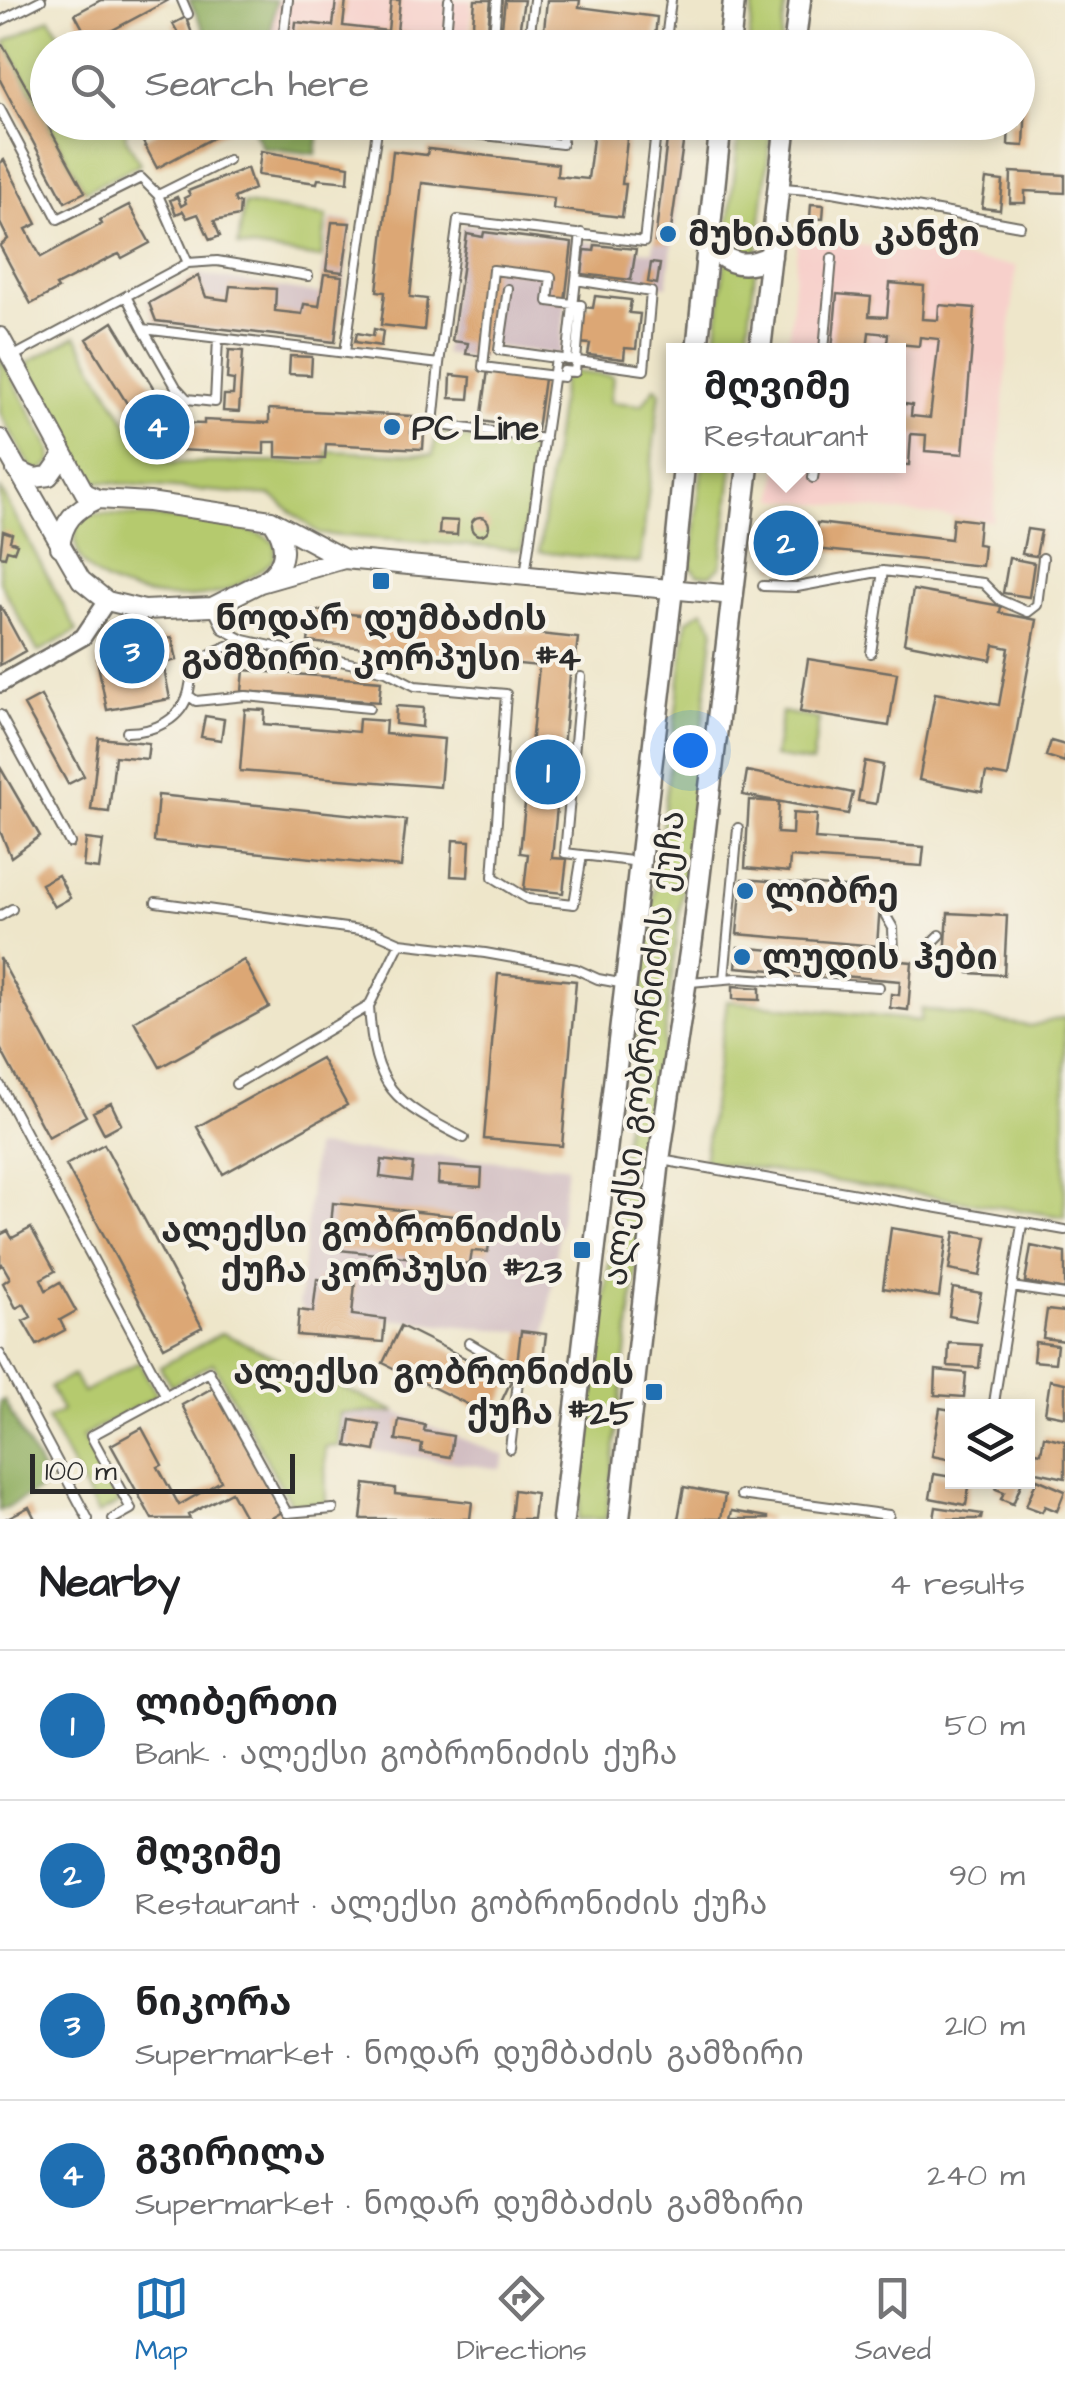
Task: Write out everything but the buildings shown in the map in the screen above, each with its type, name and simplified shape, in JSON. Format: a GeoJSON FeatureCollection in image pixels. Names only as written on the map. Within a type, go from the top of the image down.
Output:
{"type":"FeatureCollection","features":[{"type":"Feature","properties":{"kind":"main road"},"geometry":{"type":"LineString","coordinates":[[731,30],[734,0]]}},
{"type":"Feature","properties":{"kind":"main road"},"geometry":{"type":"LineString","coordinates":[[795,30],[796,4]]}},
{"type":"Feature","properties":{"kind":"main road"},"geometry":{"type":"LineString","coordinates":[[698,343],[719,140]]}},
{"type":"Feature","properties":{"kind":"main road"},"geometry":{"type":"LineString","coordinates":[[761,343],[784,140]]}},
{"type":"Feature","properties":{"kind":"main road"},"geometry":{"type":"LineString","coordinates":[[709,246],[732,264],[744,265],[771,256]]}},
{"type":"Feature","properties":{"kind":"main road","name":"ალექსი გობრონიძის ქუჩა"},"geometry":{"type":"LineString","coordinates":[[564,1519],[683,473]]}},
{"type":"Feature","properties":{"kind":"main road","name":"ალექსი გობრონიძის ქუჩა"},"geometry":{"type":"LineString","coordinates":[[619,1519],[658,1160],[686,982],[747,473]]}},
{"type":"Feature","properties":{"kind":"street"},"geometry":{"type":"LineString","coordinates":[[0,338],[85,493],[98,499],[149,502],[271,520],[344,559]]}},
{"type":"Feature","properties":{"kind":"street"},"geometry":{"type":"LineString","coordinates":[[0,439],[81,580],[107,601],[144,610],[212,607],[260,584],[344,559],[734,595]]}},
{"type":"Feature","properties":{"kind":"street"},"geometry":{"type":"LineString","coordinates":[[16,470],[35,478],[49,476],[64,455]]}},
{"type":"Feature","properties":{"kind":"street"},"geometry":{"type":"LineString","coordinates":[[60,547],[62,531],[70,516],[98,499]]}},
{"type":"Feature","properties":{"kind":"street"},"geometry":{"type":"LineString","coordinates":[[260,584],[276,572],[284,555],[282,536],[271,520]]}},
{"type":"Feature","properties":{"kind":"street"},"geometry":{"type":"LineString","coordinates":[[0,684],[83,637],[107,601]]}},
{"type":"Feature","properties":{"kind":"lane"},"geometry":{"type":"LineString","coordinates":[[0,22],[41,0]]}},
{"type":"Feature","properties":{"kind":"lane"},"geometry":{"type":"LineString","coordinates":[[182,0],[188,14]]}},
{"type":"Feature","properties":{"kind":"lane"},"geometry":{"type":"LineString","coordinates":[[284,30],[288,0]]}},
{"type":"Feature","properties":{"kind":"lane"},"geometry":{"type":"LineString","coordinates":[[446,30],[450,0]]}},
{"type":"Feature","properties":{"kind":"lane"},"geometry":{"type":"LineString","coordinates":[[494,30],[496,0]]}},
{"type":"Feature","properties":{"kind":"lane"},"geometry":{"type":"LineString","coordinates":[[530,30],[534,0]]}},
{"type":"Feature","properties":{"kind":"lane"},"geometry":{"type":"LineString","coordinates":[[668,30],[671,0]]}},
{"type":"Feature","properties":{"kind":"lane"},"geometry":{"type":"LineString","coordinates":[[0,109],[58,219],[141,178],[158,196],[188,262]]}},
{"type":"Feature","properties":{"kind":"lane"},"geometry":{"type":"LineString","coordinates":[[345,352],[376,140]]}},
{"type":"Feature","properties":{"kind":"lane"},"geometry":{"type":"LineString","coordinates":[[527,140],[562,144],[562,140]]}},
{"type":"Feature","properties":{"kind":"lane"},"geometry":{"type":"LineString","coordinates":[[545,439],[433,424],[458,220],[644,242],[655,140]]}},
{"type":"Feature","properties":{"kind":"lane"},"geometry":{"type":"LineString","coordinates":[[158,196],[228,160]]}},
{"type":"Feature","properties":{"kind":"lane"},"geometry":{"type":"LineString","coordinates":[[779,188],[833,192],[1020,226]]}},
{"type":"Feature","properties":{"kind":"lane"},"geometry":{"type":"LineString","coordinates":[[573,304],[548,301],[550,277],[494,270],[483,366],[563,376],[564,371],[574,372],[573,304],[581,233]]}},
{"type":"Feature","properties":{"kind":"lane"},"geometry":{"type":"LineString","coordinates":[[825,343],[832,258]]}},
{"type":"Feature","properties":{"kind":"lane"},"geometry":{"type":"LineString","coordinates":[[11,358],[188,262],[217,261],[308,276]]}},
{"type":"Feature","properties":{"kind":"lane"},"geometry":{"type":"LineString","coordinates":[[508,289],[499,350],[644,370],[652,296],[648,291],[576,280]]}},
{"type":"Feature","properties":{"kind":"lane"},"geometry":{"type":"LineString","coordinates":[[126,296],[176,387],[187,398],[216,402],[218,338]]}},
{"type":"Feature","properties":{"kind":"lane"},"geometry":{"type":"LineString","coordinates":[[143,328],[439,364]]}},
{"type":"Feature","properties":{"kind":"lane"},"geometry":{"type":"LineString","coordinates":[[526,574],[556,358]]}},
{"type":"Feature","properties":{"kind":"lane"},"geometry":{"type":"LineString","coordinates":[[814,473],[814,478]]}},
{"type":"Feature","properties":{"kind":"lane"},"geometry":{"type":"LineString","coordinates":[[763,586],[797,587],[883,571],[982,582],[1000,600],[1028,612],[1037,605],[1043,558]]}},
{"type":"Feature","properties":{"kind":"lane"},"geometry":{"type":"LineString","coordinates":[[870,654],[883,571]]}},
{"type":"Feature","properties":{"kind":"lane"},"geometry":{"type":"LineString","coordinates":[[212,607],[223,629],[244,640],[386,671],[416,686],[506,694],[492,877],[528,899],[574,904],[582,854]]}},
{"type":"Feature","properties":{"kind":"lane"},"geometry":{"type":"LineString","coordinates":[[127,732],[146,732],[172,718],[188,695],[192,673],[200,663],[213,652],[244,640]]}},
{"type":"Feature","properties":{"kind":"lane"},"geometry":{"type":"LineString","coordinates":[[582,677],[565,853],[640,862]]}},
{"type":"Feature","properties":{"kind":"lane"},"geometry":{"type":"LineString","coordinates":[[188,695],[196,701],[246,696],[369,708]]}},
{"type":"Feature","properties":{"kind":"lane"},"geometry":{"type":"LineString","coordinates":[[0,715],[70,843]]}},
{"type":"Feature","properties":{"kind":"lane"},"geometry":{"type":"LineString","coordinates":[[724,979],[738,828]]}},
{"type":"Feature","properties":{"kind":"lane"},"geometry":{"type":"LineString","coordinates":[[156,902],[375,932],[400,943],[576,969],[598,979],[625,984]]}},
{"type":"Feature","properties":{"kind":"lane"},"geometry":{"type":"LineString","coordinates":[[0,916],[12,909]]}},
{"type":"Feature","properties":{"kind":"lane"},"geometry":{"type":"LineString","coordinates":[[886,916],[893,928],[894,954]]}},
{"type":"Feature","properties":{"kind":"lane"},"geometry":{"type":"LineString","coordinates":[[930,957],[933,942],[940,935]]}},
{"type":"Feature","properties":{"kind":"lane"},"geometry":{"type":"LineString","coordinates":[[400,943],[369,1006],[372,1048],[387,1088],[420,1116],[464,1138]]}},
{"type":"Feature","properties":{"kind":"lane"},"geometry":{"type":"LineString","coordinates":[[686,982],[724,979],[879,987]]}},
{"type":"Feature","properties":{"kind":"lane"},"geometry":{"type":"LineString","coordinates":[[236,1084],[369,1006]]}},
{"type":"Feature","properties":{"kind":"lane"},"geometry":{"type":"LineString","coordinates":[[0,1085],[166,1396]]}},
{"type":"Feature","properties":{"kind":"lane"},"geometry":{"type":"LineString","coordinates":[[658,1160],[1065,1230]]}},
{"type":"Feature","properties":{"kind":"lane"},"geometry":{"type":"LineString","coordinates":[[995,1399],[1022,1224]]}},
{"type":"Feature","properties":{"kind":"lane"},"geometry":{"type":"LineString","coordinates":[[1012,1287],[1065,1295]]}},
{"type":"Feature","properties":{"kind":"lane"},"geometry":{"type":"LineString","coordinates":[[469,1343],[503,1362],[518,1381],[510,1448]]}},
{"type":"Feature","properties":{"kind":"lane"},"geometry":{"type":"LineString","coordinates":[[0,1354],[88,1519]]}},
{"type":"Feature","properties":{"kind":"lane"},"geometry":{"type":"LineString","coordinates":[[136,1519],[91,1436],[209,1372],[286,1513]]}},
{"type":"Feature","properties":{"kind":"lane"},"geometry":{"type":"LineString","coordinates":[[741,1495],[889,1515]]}},
{"type":"Feature","properties":{"kind":"lane"},"geometry":{"type":"LineString","coordinates":[[113,1519],[131,1509]]}},
{"type":"Feature","properties":{"kind":"lane"},"geometry":{"type":"LineString","coordinates":[[276,1519],[286,1513],[333,1509]]}},
{"type":"Feature","properties":{"kind":"shaded area"},"geometry":{"type":"Polygon","coordinates":[[[207,0],[472,0],[470,30],[222,30],[207,0]]]}},
{"type":"Feature","properties":{"kind":"shaded area"},"geometry":{"type":"Polygon","coordinates":[[[665,140],[685,140],[667,286],[569,273],[560,355],[484,345],[482,359],[444,354],[462,224],[653,252],[665,140]]]}},
{"type":"Feature","properties":{"kind":"shaded area"},"geometry":{"type":"Polygon","coordinates":[[[331,219],[352,222],[336,343],[155,323],[147,302],[198,274],[319,294],[331,219]]]}},
{"type":"Feature","properties":{"kind":"shaded area"},"geometry":{"type":"Polygon","coordinates":[[[798,237],[1016,266],[993,521],[775,499],[777,473],[906,473],[906,343],[789,343],[798,237]]]}},
{"type":"Feature","properties":{"kind":"shaded area"},"geometry":{"type":"Polygon","coordinates":[[[314,1147],[567,1166],[546,1334],[303,1311],[299,1303],[314,1147]]]}},
{"type":"Feature","properties":{"kind":"shaded area"},"geometry":{"type":"Polygon","coordinates":[[[396,1412],[505,1456],[501,1469],[339,1446],[339,1413],[396,1412]]]}},
{"type":"Feature","properties":{"kind":"green space"},"geometry":{"type":"Polygon","coordinates":[[[189,0],[276,0],[272,30],[204,30],[189,0]]]}},
{"type":"Feature","properties":{"kind":"green space"},"geometry":{"type":"Polygon","coordinates":[[[754,0],[784,0],[782,30],[750,30],[754,0]]]}},
{"type":"Feature","properties":{"kind":"green space"},"geometry":{"type":"Polygon","coordinates":[[[50,18],[57,30],[30,30],[30,89],[5,42],[50,18]]]}},
{"type":"Feature","properties":{"kind":"green space"},"geometry":{"type":"Polygon","coordinates":[[[57,140],[127,140],[140,164],[85,191],[57,140]]]}},
{"type":"Feature","properties":{"kind":"green space"},"geometry":{"type":"Polygon","coordinates":[[[258,140],[318,140],[316,154],[262,147],[258,140]]]}},
{"type":"Feature","properties":{"kind":"green space"},"geometry":{"type":"Polygon","coordinates":[[[738,140],[770,140],[747,343],[716,343],[738,140]]]}},
{"type":"Feature","properties":{"kind":"green space"},"geometry":{"type":"Polygon","coordinates":[[[244,204],[327,216],[321,258],[238,246],[244,204]]]}},
{"type":"Feature","properties":{"kind":"green space"},"geometry":{"type":"Polygon","coordinates":[[[76,336],[139,444],[170,463],[326,462],[328,451],[433,455],[436,433],[537,449],[522,550],[319,534],[272,496],[89,481],[27,363],[76,336]]]}},
{"type":"Feature","properties":{"kind":"green space"},"geometry":{"type":"Polygon","coordinates":[[[0,356],[51,450],[52,462],[42,470],[32,469],[0,413],[0,356]]]}},
{"type":"Feature","properties":{"kind":"green space"},"geometry":{"type":"Polygon","coordinates":[[[564,371],[613,376],[610,402],[642,405],[655,387],[660,391],[640,563],[539,552],[564,371]]]}},
{"type":"Feature","properties":{"kind":"green space"},"geometry":{"type":"Polygon","coordinates":[[[701,473],[732,473],[721,566],[711,575],[698,575],[691,567],[701,473]]]}},
{"type":"Feature","properties":{"kind":"green space"},"geometry":{"type":"Polygon","coordinates":[[[0,488],[77,631],[38,652],[0,582],[0,488]]]}},
{"type":"Feature","properties":{"kind":"green space"},"geometry":{"type":"Polygon","coordinates":[[[92,514],[190,520],[244,529],[276,545],[274,560],[221,592],[200,596],[148,595],[100,578],[84,563],[76,544],[79,519],[92,514]]]}},
{"type":"Feature","properties":{"kind":"green space"},"geometry":{"type":"Polygon","coordinates":[[[703,610],[714,628],[606,1519],[578,1519],[687,620],[703,610]]]}},
{"type":"Feature","properties":{"kind":"green space"},"geometry":{"type":"Polygon","coordinates":[[[782,712],[819,719],[812,763],[774,757],[782,712]]]}},
{"type":"Feature","properties":{"kind":"green space"},"geometry":{"type":"Polygon","coordinates":[[[727,1001],[921,1021],[921,1009],[1030,1026],[1065,1017],[1065,1217],[704,1161],[727,1001]]]}},
{"type":"Feature","properties":{"kind":"green space"},"geometry":{"type":"Polygon","coordinates":[[[222,1333],[396,1412],[339,1413],[339,1446],[325,1447],[326,1503],[291,1504],[213,1363],[171,1386],[160,1367],[222,1333]]]}},
{"type":"Feature","properties":{"kind":"green space"},"geometry":{"type":"Polygon","coordinates":[[[139,1362],[157,1395],[82,1437],[119,1503],[98,1514],[47,1419],[62,1411],[50,1387],[74,1375],[83,1392],[139,1362]]]}},
{"type":"Feature","properties":{"kind":"green space"},"geometry":{"type":"Polygon","coordinates":[[[4,1400],[49,1485],[0,1511],[0,1402],[4,1400]]]}},
{"type":"Feature","properties":{"kind":"place","name":"მუხიანის კანჭი"},"geometry":{"type":"Point","coordinates":[668,234]}},
{"type":"Feature","properties":{"kind":"place","name":"გვირილა"},"geometry":{"type":"Point","coordinates":[157,427]}},
{"type":"Feature","properties":{"kind":"place","name":"PC Line"},"geometry":{"type":"Point","coordinates":[392,427]}},
{"type":"Feature","properties":{"kind":"place","name":"მღვიმე"},"geometry":{"type":"Point","coordinates":[786,543]}},
{"type":"Feature","properties":{"kind":"place","name":"ნოდარ დუმბაძის გამზირი კორპუსი #4"},"geometry":{"type":"Point","coordinates":[381,581]}},
{"type":"Feature","properties":{"kind":"place","name":"ნიკორა"},"geometry":{"type":"Point","coordinates":[132,651]}},
{"type":"Feature","properties":{"kind":"place","name":"ლიბერთი"},"geometry":{"type":"Point","coordinates":[548,772]}},
{"type":"Feature","properties":{"kind":"place","name":"ლიბრე"},"geometry":{"type":"Point","coordinates":[745,891]}},
{"type":"Feature","properties":{"kind":"place","name":"ლუდის ჰები"},"geometry":{"type":"Point","coordinates":[742,957]}},
{"type":"Feature","properties":{"kind":"place","name":"ალექსი გობრონიძის ქუჩა კორპუსი #23"},"geometry":{"type":"Point","coordinates":[582,1250]}},
{"type":"Feature","properties":{"kind":"place","name":"ალექსი გობრონიძის ქუჩა #25"},"geometry":{"type":"Point","coordinates":[654,1392]}}]}
